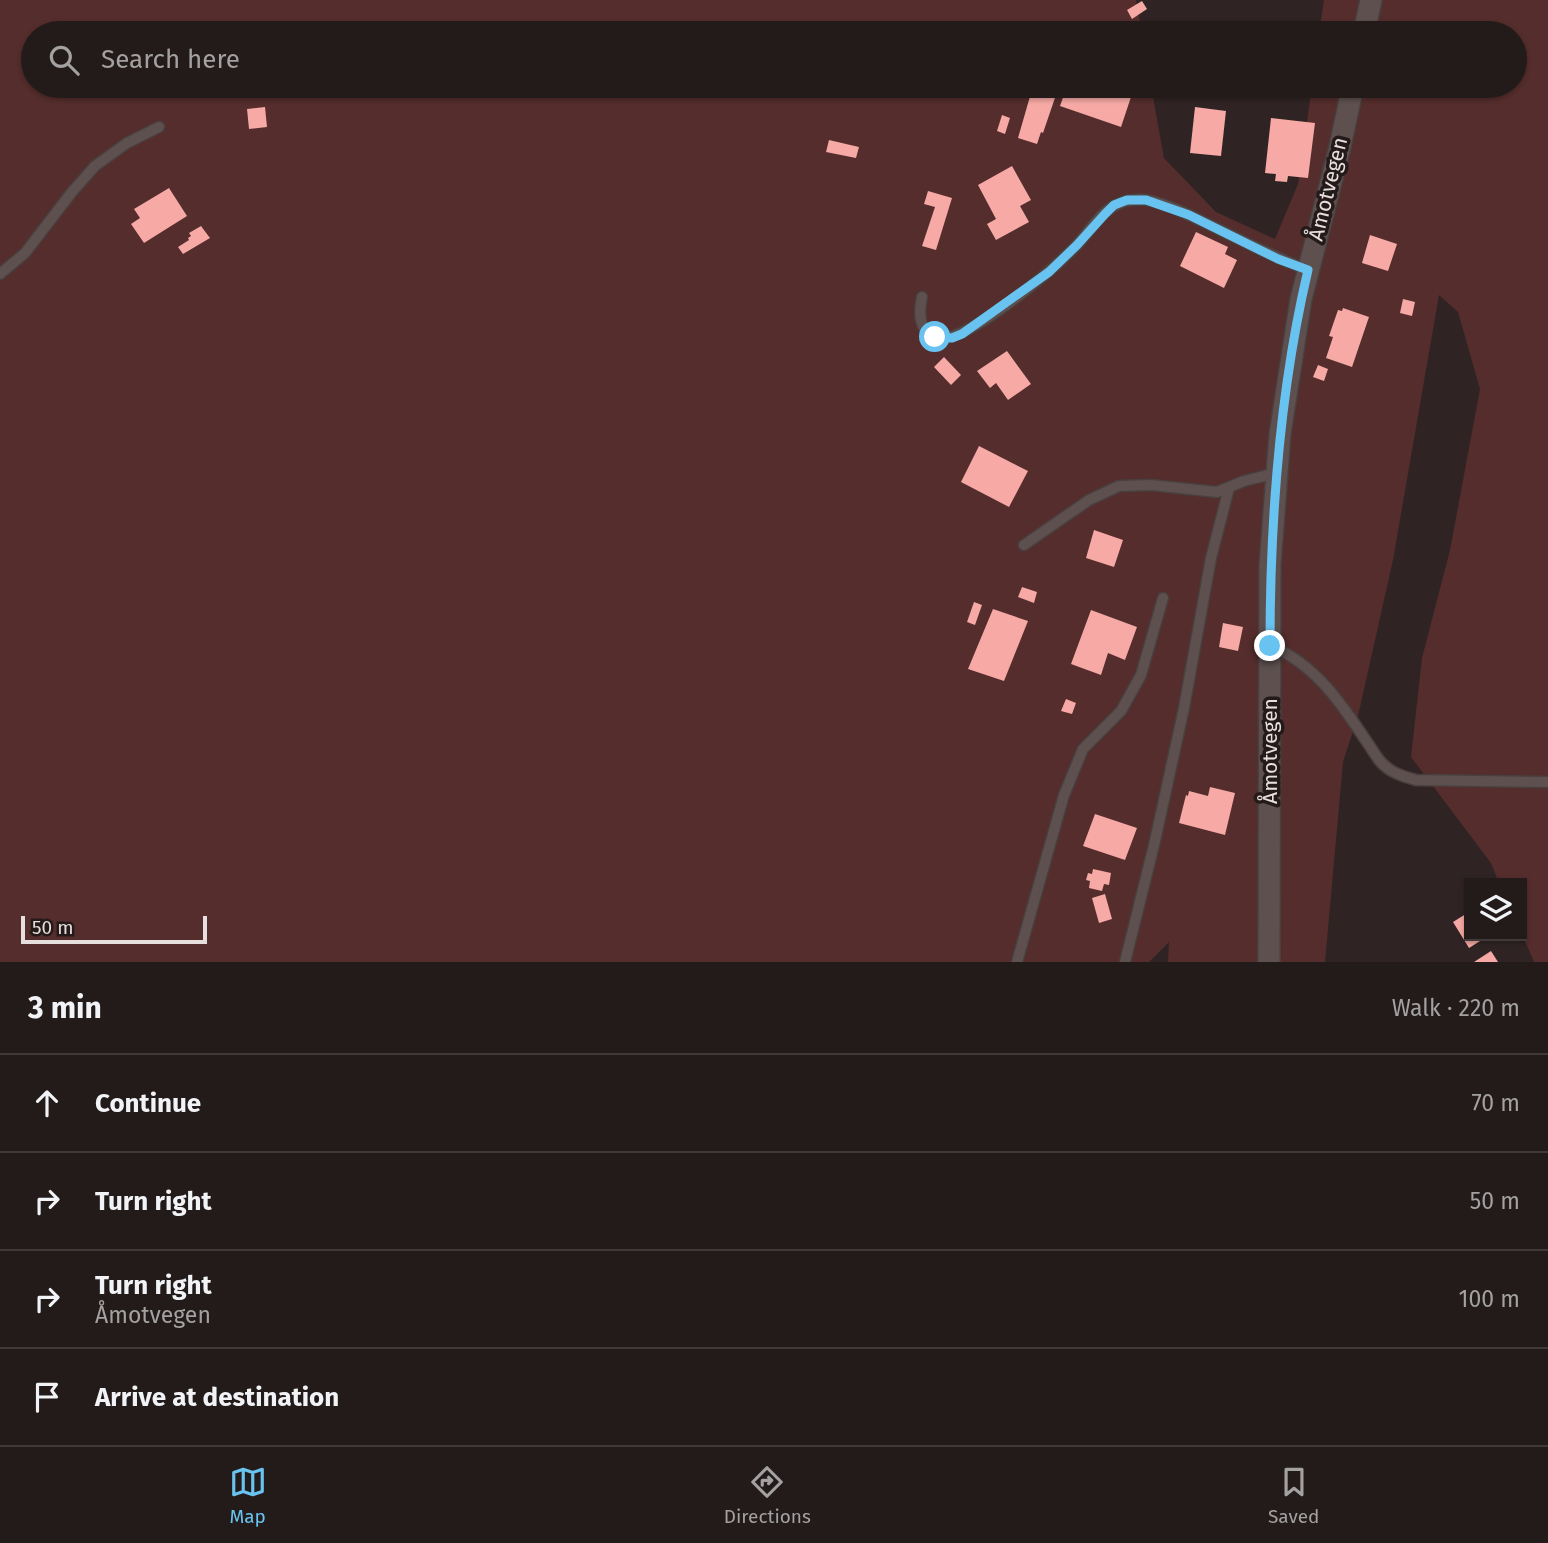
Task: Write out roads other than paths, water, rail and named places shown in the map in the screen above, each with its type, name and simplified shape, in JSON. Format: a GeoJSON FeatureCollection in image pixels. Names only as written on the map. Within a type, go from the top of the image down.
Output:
{"type":"FeatureCollection","features":[{"type":"Feature","properties":{"kind":"main road"},"geometry":{"type":"LineString","coordinates":[[1367,21],[1371,0]]}},
{"type":"Feature","properties":{"kind":"main road","name":"Åmotvegen"},"geometry":{"type":"LineString","coordinates":[[1269,962],[1270,565],[1276,473],[1290,364],[1308,270],[1350,98]]}},
{"type":"Feature","properties":{"kind":"lane"},"geometry":{"type":"LineString","coordinates":[[0,274],[24,253],[95,166],[127,144],[159,127]]}},
{"type":"Feature","properties":{"kind":"lane"},"geometry":{"type":"LineString","coordinates":[[922,297],[919,321],[925,330],[941,339],[962,334],[1049,272],[1114,205],[1127,200],[1146,200],[1189,215],[1278,259],[1308,270]]}},
{"type":"Feature","properties":{"kind":"lane"},"geometry":{"type":"LineString","coordinates":[[1024,545],[1089,500],[1119,486],[1151,485],[1217,492],[1244,481],[1276,473]]}},
{"type":"Feature","properties":{"kind":"lane"},"geometry":{"type":"LineString","coordinates":[[1125,962],[1158,828],[1184,708],[1211,558],[1229,488]]}},
{"type":"Feature","properties":{"kind":"lane"},"geometry":{"type":"LineString","coordinates":[[1017,962],[1064,795],[1083,750],[1121,711],[1141,675],[1163,598]]}},
{"type":"Feature","properties":{"kind":"lane"},"geometry":{"type":"LineString","coordinates":[[1270,646],[1286,652],[1319,677],[1385,768],[1398,775],[1416,780],[1548,782]]}}]}
